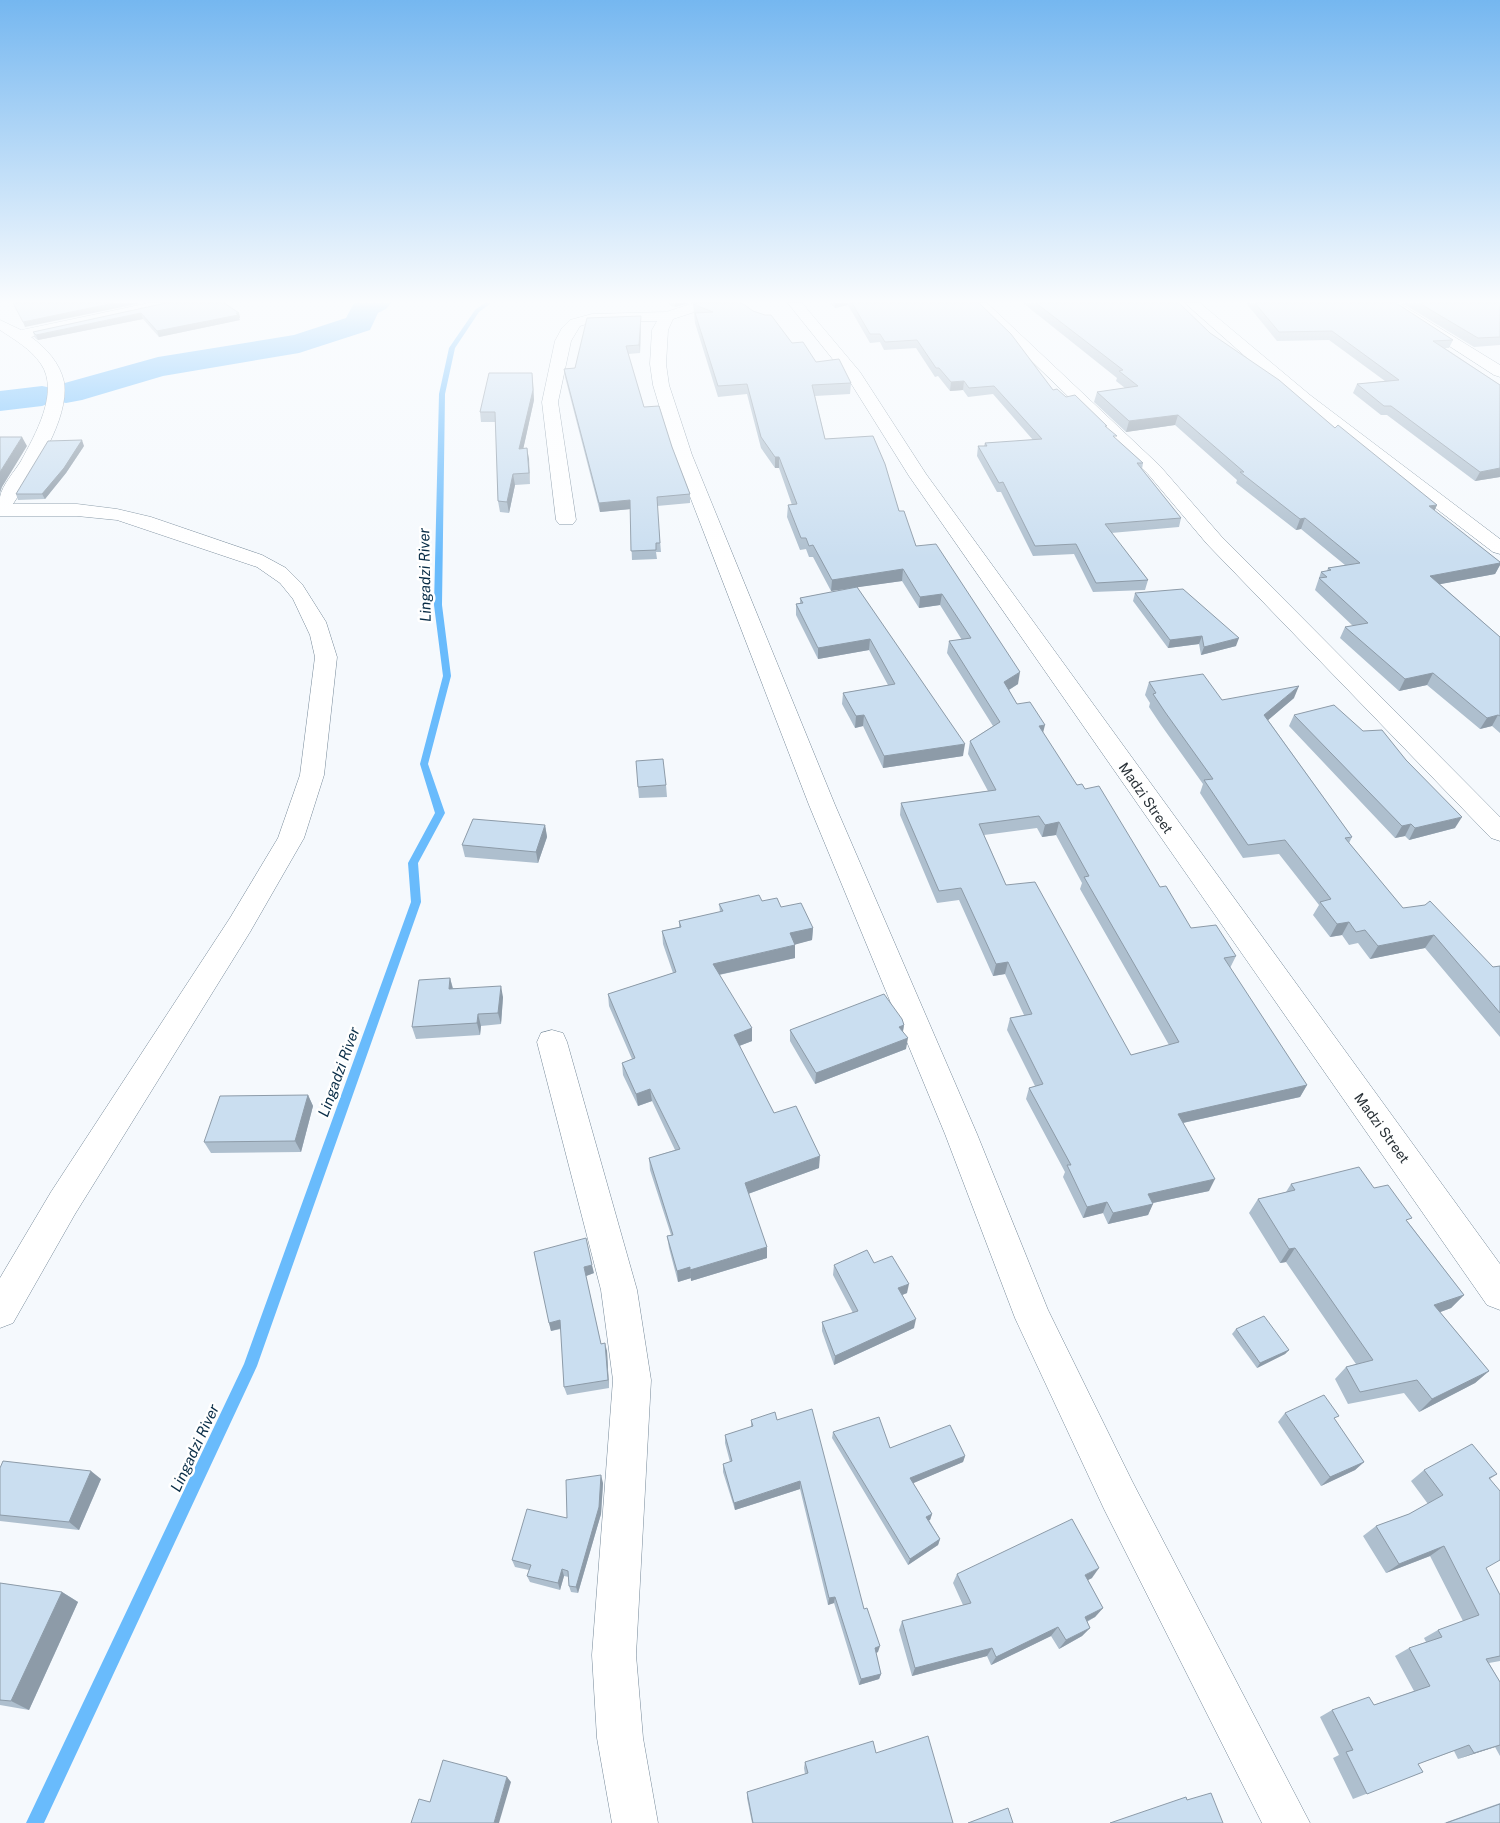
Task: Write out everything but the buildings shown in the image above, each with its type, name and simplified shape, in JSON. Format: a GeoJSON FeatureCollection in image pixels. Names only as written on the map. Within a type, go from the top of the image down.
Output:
{"type":"FeatureCollection","features":[{"type":"Feature","properties":{"kind":"street"},"geometry":{"type":"LineString","coordinates":[[0,510],[32,459],[43,437],[55,388]]}},
{"type":"Feature","properties":{"kind":"street"},"geometry":{"type":"LineString","coordinates":[[553,388],[550,402],[566,520]]}},
{"type":"Feature","properties":{"kind":"street"},"geometry":{"type":"LineString","coordinates":[[662,388],[683,455],[822,805],[961,1134],[1033,1318],[1118,1495],[1287,1823]]}},
{"type":"Feature","properties":{"kind":"street","name":"Madzi Street"},"geometry":{"type":"LineString","coordinates":[[862,388],[918,476],[1500,1293]]}},
{"type":"Feature","properties":{"kind":"street"},"geometry":{"type":"LineString","coordinates":[[1068,388],[1154,470],[1214,540],[1500,832]]}},
{"type":"Feature","properties":{"kind":"street"},"geometry":{"type":"LineString","coordinates":[[1291,388],[1500,548]]}},
{"type":"Feature","properties":{"kind":"street"},"geometry":{"type":"LineString","coordinates":[[0,510],[75,510],[112,514],[153,525],[256,560],[278,572],[299,594],[319,629],[326,657],[312,776],[291,838],[234,933],[63,1203],[0,1311]]}},
{"type":"Feature","properties":{"kind":"street"},"geometry":{"type":"LineString","coordinates":[[552,1042],[619,1290],[632,1380],[614,1655],[620,1738],[635,1823]]}},
{"type":"Feature","properties":{"kind":"waterway"},"geometry":{"type":"LineString","coordinates":[[66,393],[88,388]]}},
{"type":"Feature","properties":{"kind":"waterway","name":"Lingadzi River"},"geometry":{"type":"LineString","coordinates":[[35,1823],[250,1366],[416,902],[413,863],[440,813],[424,764],[447,676],[438,605],[443,388]]}},
{"type":"Feature","properties":{"kind":"waterway"},"geometry":{"type":"LineString","coordinates":[[0,401],[42,396]]}}]}
